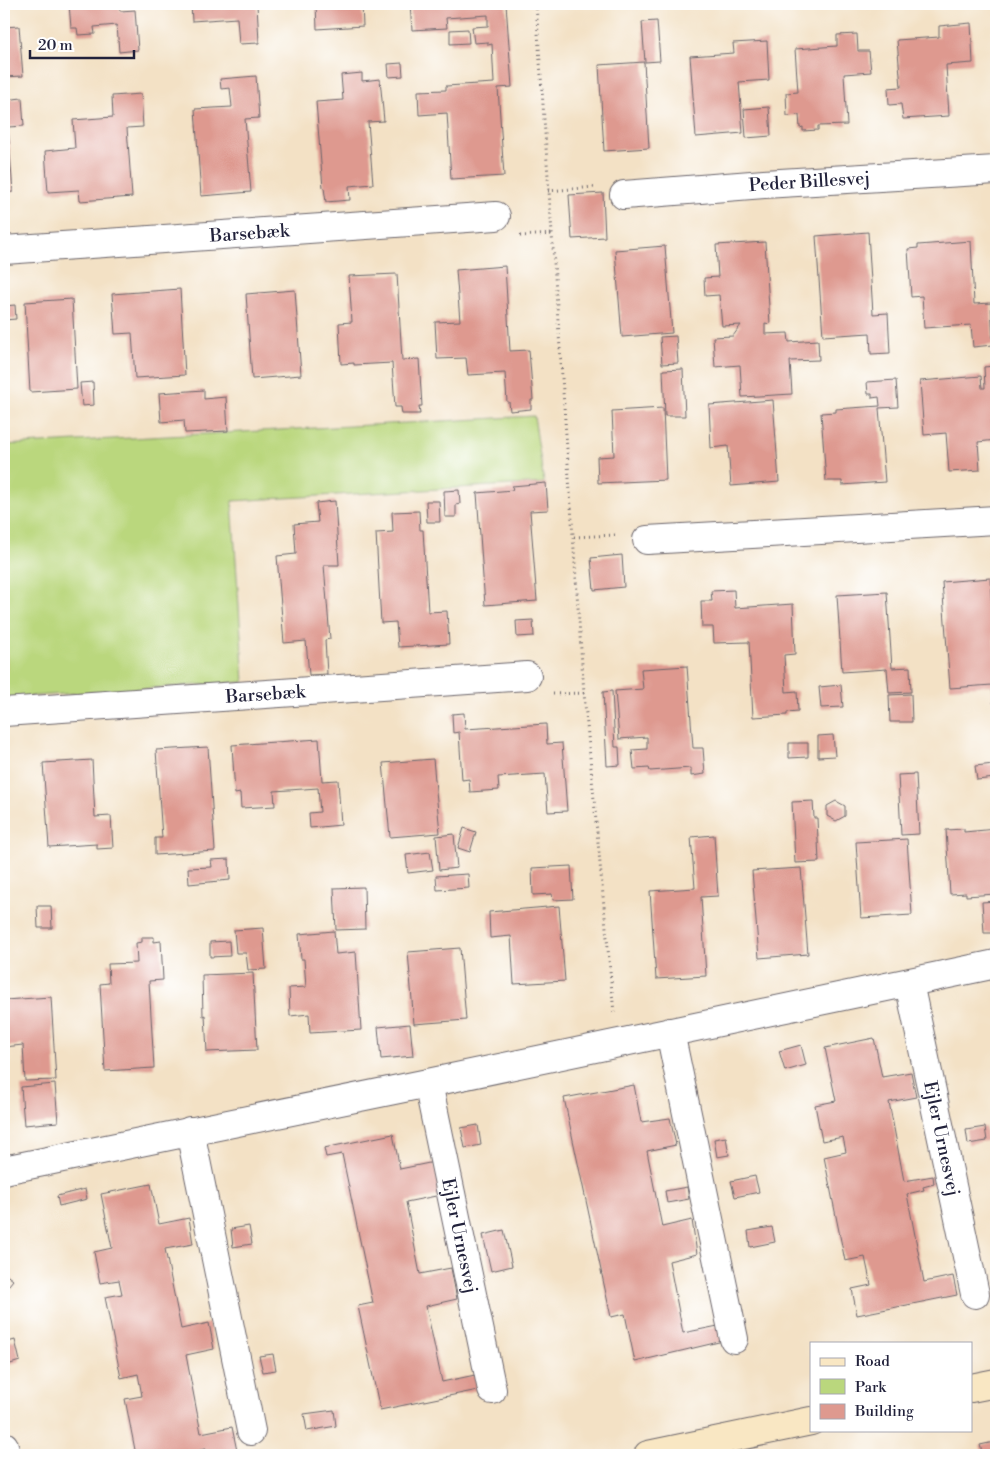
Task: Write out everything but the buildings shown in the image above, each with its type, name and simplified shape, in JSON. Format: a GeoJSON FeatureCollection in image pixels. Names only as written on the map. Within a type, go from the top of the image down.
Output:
{"type":"FeatureCollection","features":[{"type":"Feature","properties":{"kind":"street","name":"Peder Billesvej"},"geometry":{"type":"LineString","coordinates":[[624,194],[801,181],[996,170]]}},
{"type":"Feature","properties":{"kind":"street","name":"Barsebæk"},"geometry":{"type":"LineString","coordinates":[[4,250],[496,216]]}},
{"type":"Feature","properties":{"kind":"street"},"geometry":{"type":"LineString","coordinates":[[647,540],[996,520]]}},
{"type":"Feature","properties":{"kind":"street","name":"Barsebæk"},"geometry":{"type":"LineString","coordinates":[[4,712],[527,676]]}},
{"type":"Feature","properties":{"kind":"street"},"geometry":{"type":"LineString","coordinates":[[4,1170],[996,964]]}},
{"type":"Feature","properties":{"kind":"street","name":"Ejler Urnesvej"},"geometry":{"type":"LineString","coordinates":[[909,983],[975,1294]]}},
{"type":"Feature","properties":{"kind":"street"},"geometry":{"type":"LineString","coordinates":[[670,1032],[734,1339]]}},
{"type":"Feature","properties":{"kind":"street","name":"Ejler Urnesvej"},"geometry":{"type":"LineString","coordinates":[[428,1083],[492,1390]]}},
{"type":"Feature","properties":{"kind":"street"},"geometry":{"type":"LineString","coordinates":[[190,1131],[251,1431]]}},
{"type":"Feature","properties":{"kind":"street"},"geometry":{"type":"LineString","coordinates":[[972,1388],[996,1383]]}},
{"type":"Feature","properties":{"kind":"street"},"geometry":{"type":"LineString","coordinates":[[648,1455],[810,1421]]}},
{"type":"Feature","properties":{"kind":"street"},"geometry":{"type":"LineString","coordinates":[[4,1446],[6,1455]]}},
{"type":"Feature","properties":{"kind":"path"},"geometry":{"type":"LineString","coordinates":[[536,4],[584,693],[617,1043]]}},
{"type":"Feature","properties":{"kind":"path"},"geometry":{"type":"LineString","coordinates":[[548,191],[619,184],[624,194]]}},
{"type":"Feature","properties":{"kind":"path"},"geometry":{"type":"LineString","coordinates":[[574,537],[640,533],[647,540]]}},
{"type":"Feature","properties":{"kind":"green space"},"geometry":{"type":"Polygon","coordinates":[[[534,416],[544,483],[232,501],[244,682],[6,698],[4,666],[4,445],[534,416]]]}}]}
